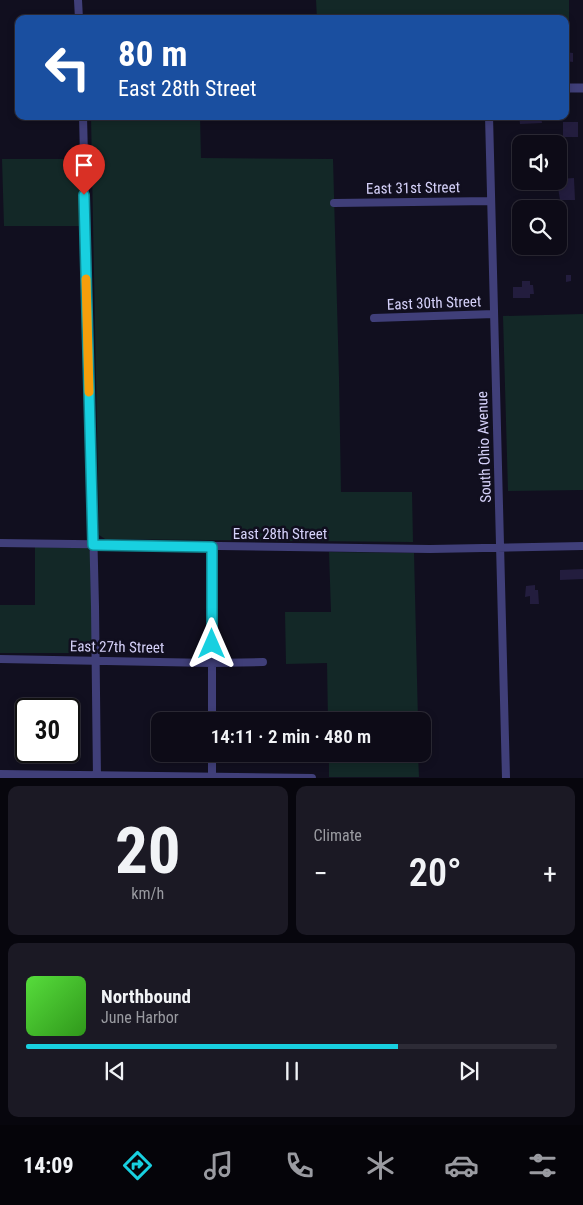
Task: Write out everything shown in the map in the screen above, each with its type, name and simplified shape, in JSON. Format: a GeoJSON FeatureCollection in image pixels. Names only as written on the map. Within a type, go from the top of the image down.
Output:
{"type":"FeatureCollection","features":[{"type":"Feature","properties":{"kind":"street"},"geometry":{"type":"LineString","coordinates":[[78,0],[79,15]]}},
{"type":"Feature","properties":{"kind":"street"},"geometry":{"type":"LineString","coordinates":[[569,88],[583,88]]}},
{"type":"Feature","properties":{"kind":"street"},"geometry":{"type":"LineString","coordinates":[[83,120],[97,776]]}},
{"type":"Feature","properties":{"kind":"street","name":"South Ohio Avenue"},"geometry":{"type":"LineString","coordinates":[[489,120],[506,778]]}},
{"type":"Feature","properties":{"kind":"street","name":"East 31st Street"},"geometry":{"type":"LineString","coordinates":[[334,203],[491,201]]}},
{"type":"Feature","properties":{"kind":"street","name":"East 30th Street"},"geometry":{"type":"LineString","coordinates":[[374,318],[494,314]]}},
{"type":"Feature","properties":{"kind":"street","name":"East 28th Street"},"geometry":{"type":"LineString","coordinates":[[0,543],[420,549],[583,546]]}},
{"type":"Feature","properties":{"kind":"street"},"geometry":{"type":"LineString","coordinates":[[212,547],[212,712]]}},
{"type":"Feature","properties":{"kind":"street","name":"East 27th Street"},"geometry":{"type":"LineString","coordinates":[[0,658],[212,663],[263,662]]}},
{"type":"Feature","properties":{"kind":"street"},"geometry":{"type":"LineString","coordinates":[[212,762],[212,777]]}},
{"type":"Feature","properties":{"kind":"street"},"geometry":{"type":"LineString","coordinates":[[0,774],[312,778]]}},
{"type":"Feature","properties":{"kind":"green space"},"geometry":{"type":"Polygon","coordinates":[[[316,0],[569,0],[569,15],[317,15],[316,0]]]}},
{"type":"Feature","properties":{"kind":"green space"},"geometry":{"type":"Polygon","coordinates":[[[91,120],[200,120],[201,158],[333,159],[341,492],[412,492],[413,542],[105,539],[99,535],[91,120]]]}},
{"type":"Feature","properties":{"kind":"green space"},"geometry":{"type":"Polygon","coordinates":[[[2,159],[83,159],[85,226],[4,226],[2,159]]]}},
{"type":"Feature","properties":{"kind":"green space"},"geometry":{"type":"Polygon","coordinates":[[[583,314],[583,490],[508,491],[503,316],[583,314]]]}},
{"type":"Feature","properties":{"kind":"green space"},"geometry":{"type":"Polygon","coordinates":[[[35,547],[88,548],[91,553],[94,649],[89,653],[0,653],[0,605],[35,605],[35,547]]]}},
{"type":"Feature","properties":{"kind":"green space"},"geometry":{"type":"Polygon","coordinates":[[[329,552],[414,553],[418,712],[328,712],[327,663],[286,664],[285,612],[331,612],[329,552]]]}},
{"type":"Feature","properties":{"kind":"green space"},"geometry":{"type":"Polygon","coordinates":[[[329,762],[418,762],[419,777],[329,777],[329,762]]]}},
{"type":"Feature","properties":{"kind":"building"},"geometry":{"type":"Polygon","coordinates":[[[569,52],[573,53],[573,62],[569,62],[569,52]]]}},
{"type":"Feature","properties":{"kind":"building"},"geometry":{"type":"Polygon","coordinates":[[[520,120],[542,120],[542,123],[520,124],[520,120]]]}},
{"type":"Feature","properties":{"kind":"building"},"geometry":{"type":"Polygon","coordinates":[[[563,122],[578,122],[578,137],[563,135],[563,122]]]}},
{"type":"Feature","properties":{"kind":"building"},"geometry":{"type":"Polygon","coordinates":[[[567,178],[574,178],[575,200],[560,200],[558,190],[567,190],[567,178]]]}},
{"type":"Feature","properties":{"kind":"building"},"geometry":{"type":"Polygon","coordinates":[[[566,275],[571,275],[571,281],[566,282],[566,275]]]}},
{"type":"Feature","properties":{"kind":"building"},"geometry":{"type":"Polygon","coordinates":[[[522,281],[530,281],[530,285],[533,285],[534,294],[530,294],[530,298],[513,298],[513,287],[522,287],[522,281]]]}},
{"type":"Feature","properties":{"kind":"building"},"geometry":{"type":"Polygon","coordinates":[[[583,569],[583,579],[560,580],[560,570],[583,569]]]}},
{"type":"Feature","properties":{"kind":"building"},"geometry":{"type":"Polygon","coordinates":[[[535,585],[535,590],[538,590],[539,604],[530,604],[530,596],[525,597],[526,586],[535,585]]]}},
{"type":"Feature","properties":{"kind":"slow traffic"},"geometry":{"type":"LineString","coordinates":[[86,279],[89,392]]}},
{"type":"Feature","properties":{"kind":"route"},"geometry":{"type":"LineString","coordinates":[[84,195],[93,545],[212,547],[212,644]]}}]}
